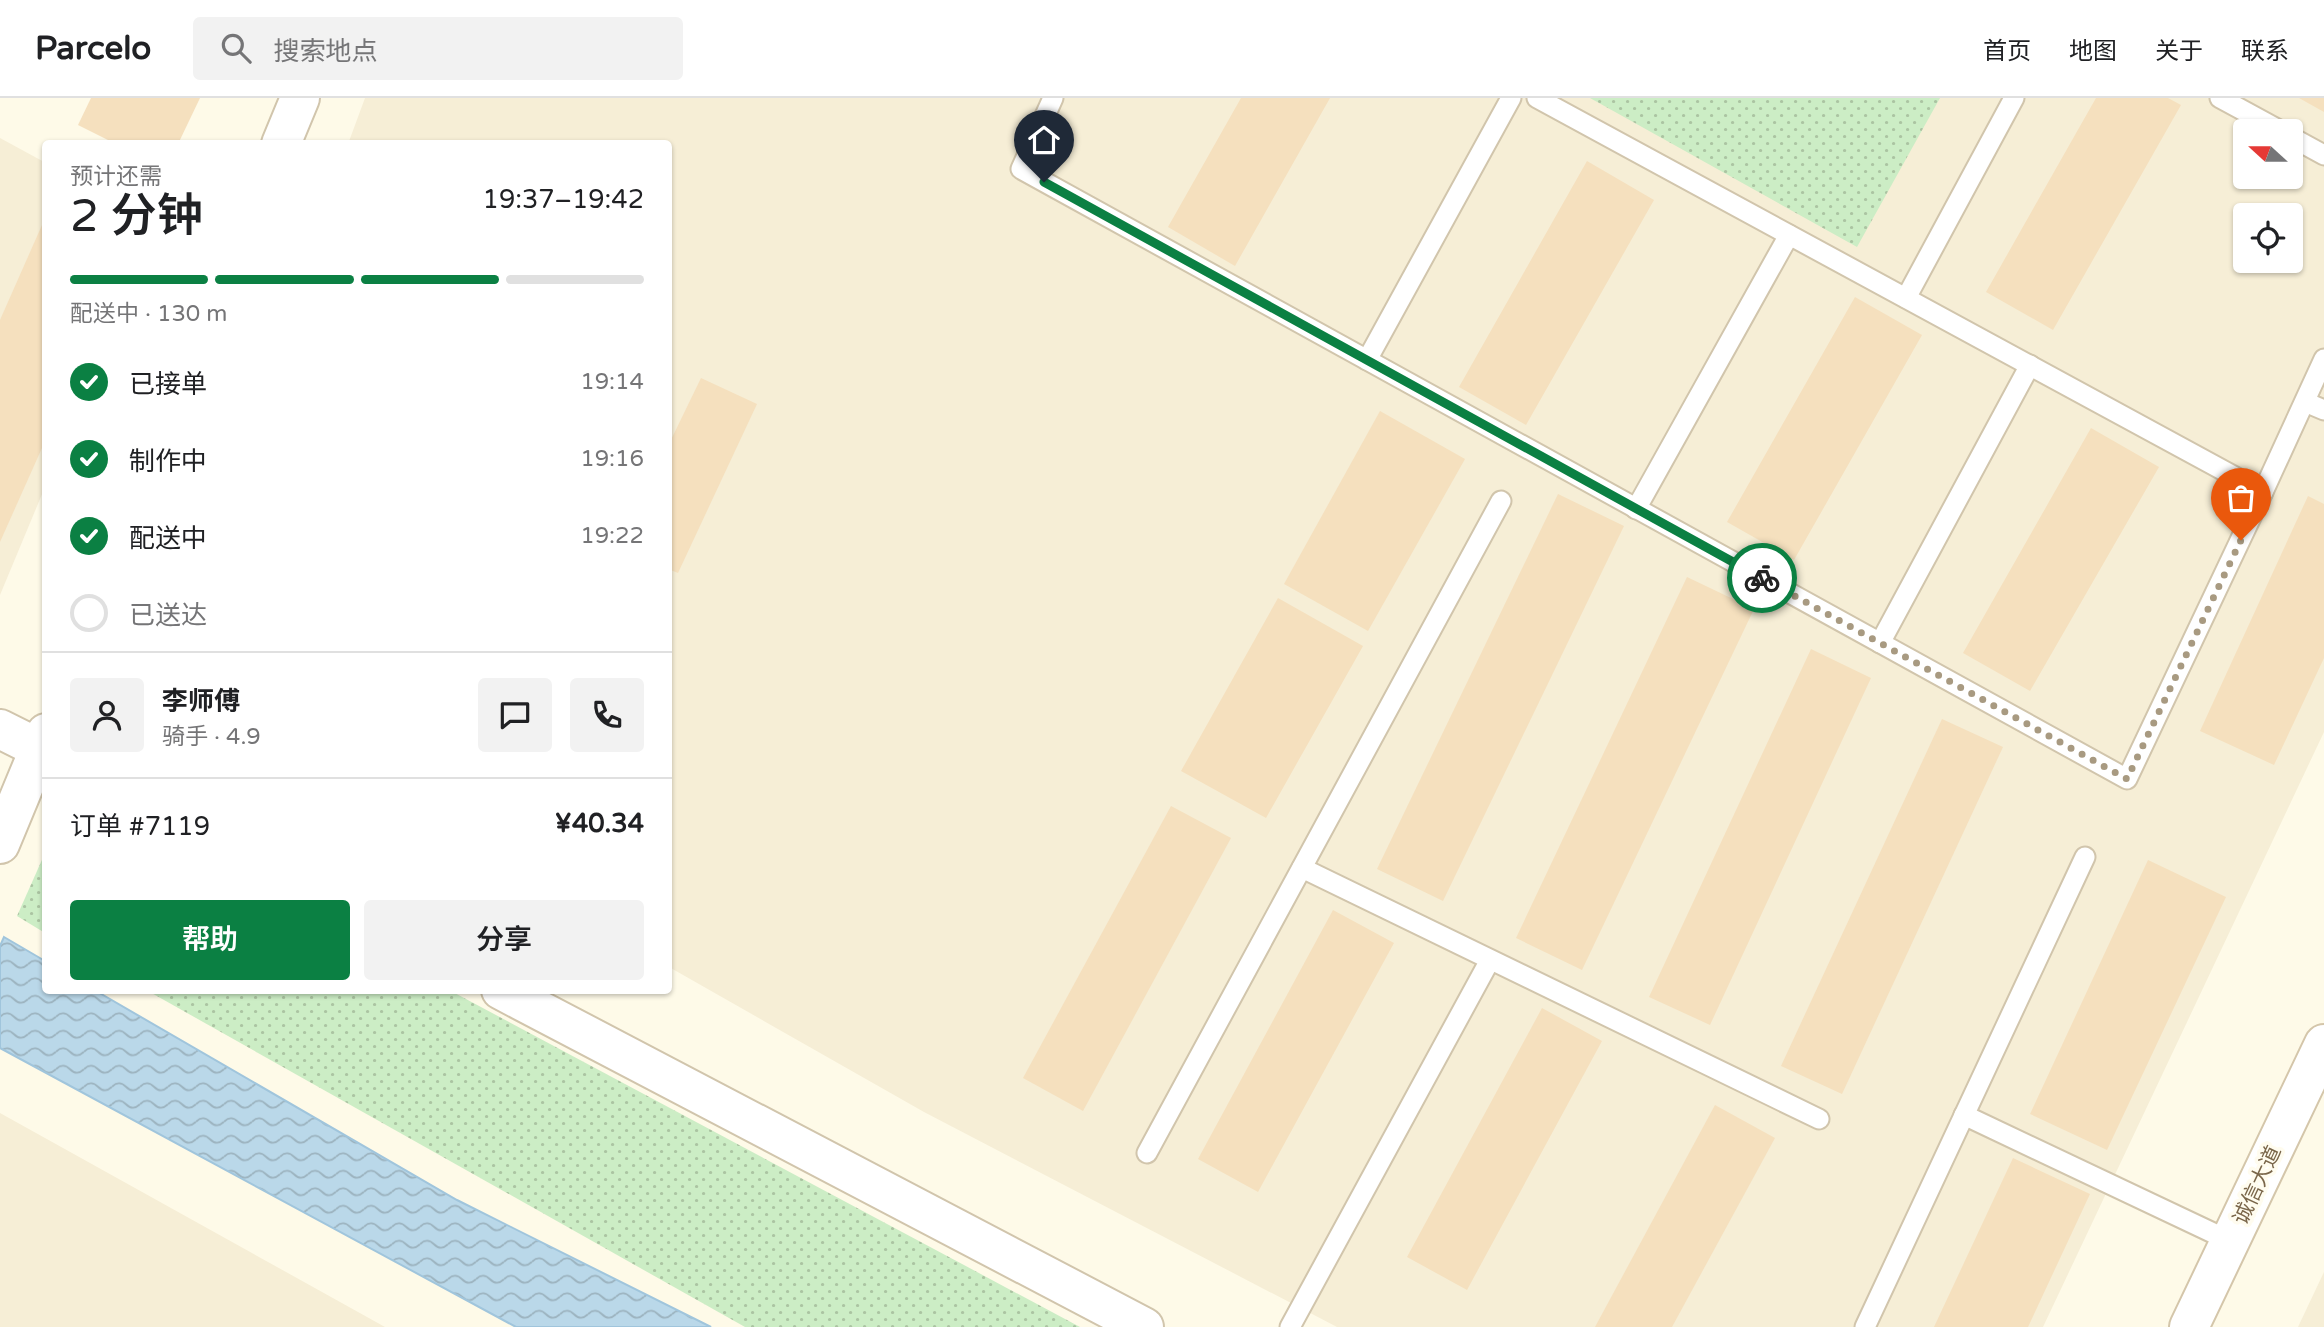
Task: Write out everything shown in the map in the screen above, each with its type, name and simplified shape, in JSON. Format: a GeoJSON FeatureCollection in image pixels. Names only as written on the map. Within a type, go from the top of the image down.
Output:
{"type":"FeatureCollection","features":[{"type":"Feature","properties":{"kind":"street"},"geometry":{"type":"LineString","coordinates":[[283,140],[300,98]]}},
{"type":"Feature","properties":{"kind":"street"},"geometry":{"type":"LineString","coordinates":[[0,729],[42,745]]}},
{"type":"Feature","properties":{"kind":"street"},"geometry":{"type":"LineString","coordinates":[[0,844],[42,747]]}},
{"type":"Feature","properties":{"kind":"street"},"geometry":{"type":"LineString","coordinates":[[509,994],[1144,1327]]}},
{"type":"Feature","properties":{"kind":"street","name":"诚信大道"},"geometry":{"type":"LineString","coordinates":[[2189,1327],[2324,1044]]}},
{"type":"Feature","properties":{"kind":"lane"},"geometry":{"type":"LineString","coordinates":[[1053,98],[1021,169],[2127,779],[2324,359]]}},
{"type":"Feature","properties":{"kind":"lane"},"geometry":{"type":"LineString","coordinates":[[1367,360],[1511,98]]}},
{"type":"Feature","properties":{"kind":"lane"},"geometry":{"type":"LineString","coordinates":[[1537,98],[2263,492]]}},
{"type":"Feature","properties":{"kind":"lane"},"geometry":{"type":"LineString","coordinates":[[1906,298],[2014,98]]}},
{"type":"Feature","properties":{"kind":"lane"},"geometry":{"type":"LineString","coordinates":[[2220,98],[2259,119]]}},
{"type":"Feature","properties":{"kind":"lane"},"geometry":{"type":"LineString","coordinates":[[2303,144],[2324,155]]}},
{"type":"Feature","properties":{"kind":"lane"},"geometry":{"type":"LineString","coordinates":[[1636,509],[1789,234]]}},
{"type":"Feature","properties":{"kind":"lane"},"geometry":{"type":"LineString","coordinates":[[1880,643],[2030,365]]}},
{"type":"Feature","properties":{"kind":"lane"},"geometry":{"type":"LineString","coordinates":[[2305,402],[2324,410]]}},
{"type":"Feature","properties":{"kind":"lane"},"geometry":{"type":"LineString","coordinates":[[1147,1153],[1501,501]]}},
{"type":"Feature","properties":{"kind":"lane"},"geometry":{"type":"LineString","coordinates":[[1866,1327],[2085,857]]}},
{"type":"Feature","properties":{"kind":"lane"},"geometry":{"type":"LineString","coordinates":[[1302,868],[1819,1119]]}},
{"type":"Feature","properties":{"kind":"lane"},"geometry":{"type":"LineString","coordinates":[[1290,1327],[1490,960]]}},
{"type":"Feature","properties":{"kind":"lane"},"geometry":{"type":"LineString","coordinates":[[1964,1115],[2230,1241]]}},
{"type":"Feature","properties":{"kind":"shaded area"},"geometry":{"type":"Polygon","coordinates":[[[365,98],[2324,98],[2324,732],[2043,1327],[1337,1327],[924,1112],[672,969],[672,140],[349,140],[365,98]]]}},
{"type":"Feature","properties":{"kind":"shaded area"},"geometry":{"type":"Polygon","coordinates":[[[0,138],[42,161],[42,494],[0,595],[0,138]]]}},
{"type":"Feature","properties":{"kind":"shaded area"},"geometry":{"type":"Polygon","coordinates":[[[0,1113],[385,1327],[0,1327],[0,1113]]]}},
{"type":"Feature","properties":{"kind":"shaded area"},"geometry":{"type":"Polygon","coordinates":[[[2324,1272],[2324,1327],[2298,1327],[2324,1272]]]}},
{"type":"Feature","properties":{"kind":"green space"},"geometry":{"type":"Polygon","coordinates":[[[1590,98],[1940,98],[1857,247],[1590,98]]]}},
{"type":"Feature","properties":{"kind":"green space"},"geometry":{"type":"Polygon","coordinates":[[[42,860],[42,931],[17,916],[42,860]]]}},
{"type":"Feature","properties":{"kind":"green space"},"geometry":{"type":"Polygon","coordinates":[[[153,994],[457,994],[1080,1327],[745,1327],[153,994]]]}},
{"type":"Feature","properties":{"kind":"water"},"geometry":{"type":"Polygon","coordinates":[[[4,937],[42,959],[42,994],[101,994],[457,1200],[711,1327],[516,1327],[0,1048],[0,946],[4,937]]]}},
{"type":"Feature","properties":{"kind":"building"},"geometry":{"type":"Polygon","coordinates":[[[91,98],[200,98],[180,140],[108,140],[78,125],[91,98]]]}},
{"type":"Feature","properties":{"kind":"building"},"geometry":{"type":"Polygon","coordinates":[[[1241,98],[1330,98],[1235,266],[1168,227],[1241,98]]]}},
{"type":"Feature","properties":{"kind":"building"},"geometry":{"type":"Polygon","coordinates":[[[2096,98],[2168,98],[2181,105],[2053,330],[1986,292],[2096,98]]]}},
{"type":"Feature","properties":{"kind":"building"},"geometry":{"type":"Polygon","coordinates":[[[2299,98],[2324,98],[2324,112],[2299,98]]]}},
{"type":"Feature","properties":{"kind":"building"},"geometry":{"type":"Polygon","coordinates":[[[1587,161],[1654,200],[1526,425],[1459,387],[1587,161]]]}},
{"type":"Feature","properties":{"kind":"building"},"geometry":{"type":"Polygon","coordinates":[[[42,225],[42,448],[0,542],[0,320],[42,225]]]}},
{"type":"Feature","properties":{"kind":"building"},"geometry":{"type":"Polygon","coordinates":[[[1855,297],[1922,335],[1794,560],[1727,522],[1855,297]]]}},
{"type":"Feature","properties":{"kind":"building"},"geometry":{"type":"Polygon","coordinates":[[[701,378],[757,404],[678,573],[672,571],[672,438],[701,378]]]}},
{"type":"Feature","properties":{"kind":"building"},"geometry":{"type":"Polygon","coordinates":[[[1380,411],[1465,459],[1368,631],[1284,584],[1380,411]]]}},
{"type":"Feature","properties":{"kind":"building"},"geometry":{"type":"Polygon","coordinates":[[[2091,428],[2159,467],[2030,691],[1963,653],[2091,428]]]}},
{"type":"Feature","properties":{"kind":"building"},"geometry":{"type":"Polygon","coordinates":[[[1558,494],[1624,526],[1443,901],[1377,869],[1558,494]]]}},
{"type":"Feature","properties":{"kind":"building"},"geometry":{"type":"Polygon","coordinates":[[[2308,496],[2324,504],[2324,658],[2274,765],[2200,731],[2308,496]]]}},
{"type":"Feature","properties":{"kind":"building"},"geometry":{"type":"Polygon","coordinates":[[[1687,577],[1754,609],[1582,970],[1516,938],[1687,577]]]}},
{"type":"Feature","properties":{"kind":"building"},"geometry":{"type":"Polygon","coordinates":[[[1278,598],[1363,646],[1266,818],[1181,771],[1278,598]]]}},
{"type":"Feature","properties":{"kind":"building"},"geometry":{"type":"Polygon","coordinates":[[[1811,649],[1871,678],[1710,1025],[1649,997],[1811,649]]]}},
{"type":"Feature","properties":{"kind":"building"},"geometry":{"type":"Polygon","coordinates":[[[1942,719],[2003,747],[1842,1094],[1781,1066],[1942,719]]]}},
{"type":"Feature","properties":{"kind":"building"},"geometry":{"type":"Polygon","coordinates":[[[1171,806],[1231,838],[1083,1111],[1023,1078],[1171,806]]]}},
{"type":"Feature","properties":{"kind":"building"},"geometry":{"type":"Polygon","coordinates":[[[2148,860],[2226,897],[2107,1150],[2030,1114],[2148,860]]]}},
{"type":"Feature","properties":{"kind":"building"},"geometry":{"type":"Polygon","coordinates":[[[1333,910],[1394,943],[1258,1192],[1198,1159],[1333,910]]]}},
{"type":"Feature","properties":{"kind":"building"},"geometry":{"type":"Polygon","coordinates":[[[1542,1008],[1602,1041],[1467,1290],[1407,1257],[1542,1008]]]}},
{"type":"Feature","properties":{"kind":"building"},"geometry":{"type":"Polygon","coordinates":[[[1715,1105],[1775,1138],[1672,1327],[1595,1327],[1715,1105]]]}},
{"type":"Feature","properties":{"kind":"building"},"geometry":{"type":"Polygon","coordinates":[[[2013,1158],[2090,1194],[2028,1327],[1934,1327],[2013,1158]]]}},
{"type":"Feature","properties":{"kind":"way so far"},"geometry":{"type":"LineString","coordinates":[[1762,578],[2127,779],[2241,540]]}},
{"type":"Feature","properties":{"kind":"route"},"geometry":{"type":"LineString","coordinates":[[1044,182],[1762,578]]}}]}
